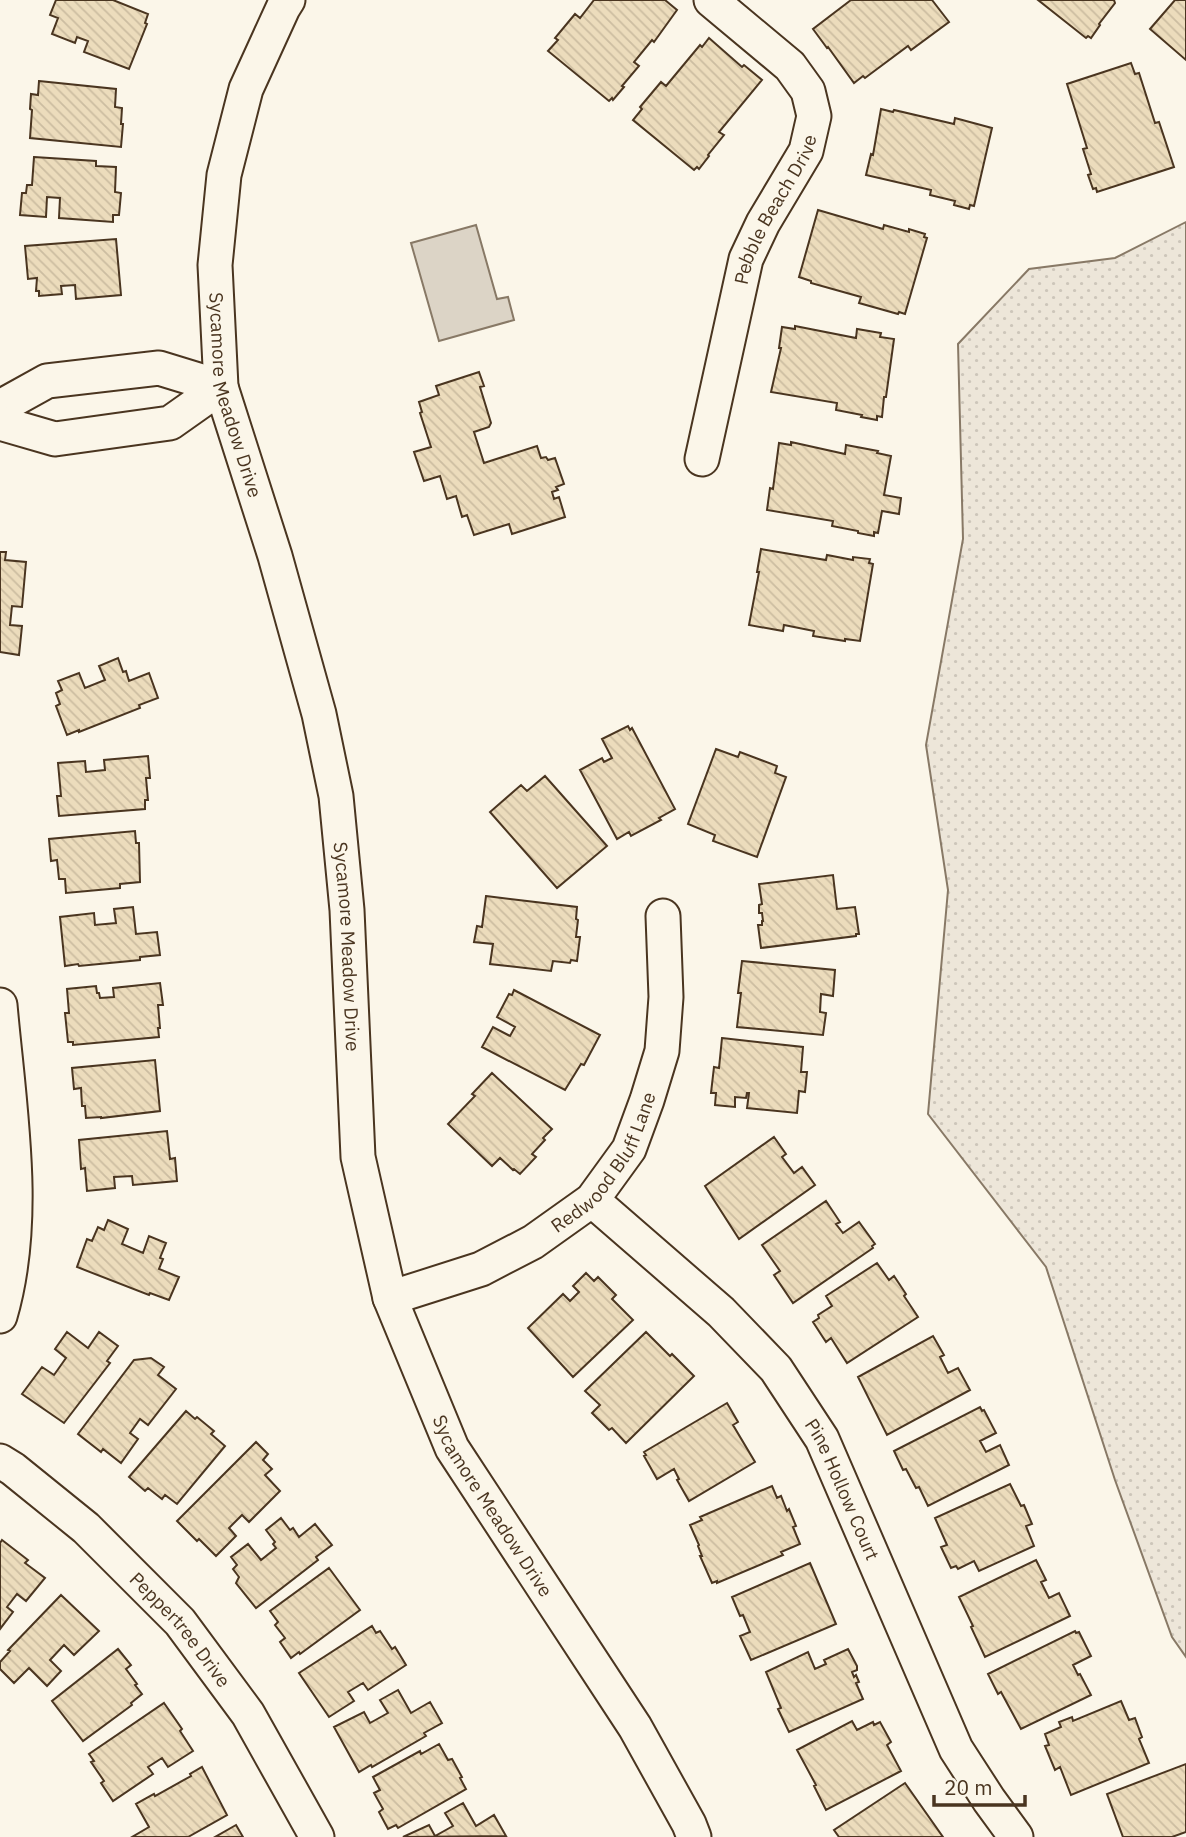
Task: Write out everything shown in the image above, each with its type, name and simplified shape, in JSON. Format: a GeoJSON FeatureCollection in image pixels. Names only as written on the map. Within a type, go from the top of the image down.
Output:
{"type":"FeatureCollection","features":[{"type":"Feature","properties":{"kind":"street","name":"Sycamore Meadow Drive"},"geometry":{"type":"LineString","coordinates":[[288,0],[246,89],[224,175],[215,265],[222,387],[275,556],[319,714],[336,796],[347,910],[358,1157],[390,1298],[452,1448],[635,1727],[694,1837]]}},
{"type":"Feature","properties":{"kind":"street","name":"Pebble Beach Drive"},"geometry":{"type":"LineString","coordinates":[[702,459],[746,259],[763,223],[806,151],[814,116],[808,91],[790,66],[711,0]]}},
{"type":"Feature","properties":{"kind":"street"},"geometry":{"type":"LineString","coordinates":[[0,407],[47,382],[159,368],[222,387]]}},
{"type":"Feature","properties":{"kind":"street"},"geometry":{"type":"LineString","coordinates":[[0,423],[54,439],[170,423],[222,387]]}},
{"type":"Feature","properties":{"kind":"street","name":"Redwood Bluff Lane"},"geometry":{"type":"LineString","coordinates":[[390,1298],[481,1269],[533,1242],[592,1200],[629,1149],[662,1051],[666,997],[663,916]]}},
{"type":"Feature","properties":{"kind":"street"},"geometry":{"type":"LineString","coordinates":[[0,1005],[14,1155],[15,1233],[7,1294],[0,1316]]}},
{"type":"Feature","properties":{"kind":"street","name":"Pine Hollow Court"},"geometry":{"type":"LineString","coordinates":[[592,1200],[721,1312],[776,1369],[796,1399],[822,1439],[956,1749],[1016,1837]]}},
{"type":"Feature","properties":{"kind":"street","name":"Peppertree Drive"},"geometry":{"type":"LineString","coordinates":[[0,1461],[86,1528],[180,1622],[248,1714],[317,1837]]}},
{"type":"Feature","properties":{"kind":"shaded area"},"geometry":{"type":"Polygon","coordinates":[[[1186,222],[1186,1657],[1172,1637],[1115,1480],[1046,1267],[928,1114],[948,890],[926,745],[963,539],[958,344],[1029,269],[1115,258],[1186,222]]]}},
{"type":"Feature","properties":{"kind":"shaded area"},"geometry":{"type":"Polygon","coordinates":[[[476,225],[497,299],[508,297],[514,320],[439,341],[411,243],[476,225]]]}},
{"type":"Feature","properties":{"kind":"building"},"geometry":{"type":"Polygon","coordinates":[[[56,0],[113,0],[148,14],[147,24],[129,69],[84,52],[88,41],[77,37],[75,43],[52,34],[58,18],[50,15],[56,0]]]}},
{"type":"Feature","properties":{"kind":"building"},"geometry":{"type":"Polygon","coordinates":[[[594,0],[665,0],[677,10],[654,42],[652,40],[634,62],[639,66],[622,86],[624,87],[609,101],[548,51],[575,14],[580,18],[594,0]]]}},
{"type":"Feature","properties":{"kind":"building"},"geometry":{"type":"Polygon","coordinates":[[[851,0],[932,0],[949,22],[911,50],[908,46],[854,83],[813,29],[851,0]]]}},
{"type":"Feature","properties":{"kind":"building"},"geometry":{"type":"Polygon","coordinates":[[[1038,0],[1114,0],[1115,3],[1091,38],[1086,38],[1038,0]]]}},
{"type":"Feature","properties":{"kind":"building"},"geometry":{"type":"Polygon","coordinates":[[[1175,0],[1186,0],[1186,60],[1150,29],[1175,0]]]}},
{"type":"Feature","properties":{"kind":"building"},"geometry":{"type":"Polygon","coordinates":[[[709,38],[742,67],[744,65],[762,80],[719,132],[724,135],[709,156],[699,169],[697,167],[694,170],[633,120],[661,82],[666,86],[709,38]]]}},
{"type":"Feature","properties":{"kind":"building"},"geometry":{"type":"Polygon","coordinates":[[[1131,63],[1135,74],[1139,73],[1155,123],[1159,122],[1174,167],[1097,192],[1096,188],[1093,189],[1088,175],[1091,174],[1083,149],[1087,148],[1067,84],[1131,63]]]}},
{"type":"Feature","properties":{"kind":"building"},"geometry":{"type":"Polygon","coordinates":[[[39,81],[116,89],[115,107],[122,108],[121,147],[30,138],[31,94],[38,95],[39,81]]]}},
{"type":"Feature","properties":{"kind":"building"},"geometry":{"type":"Polygon","coordinates":[[[881,109],[954,124],[955,118],[992,128],[974,206],[970,205],[969,209],[954,205],[955,201],[930,195],[931,190],[866,175],[871,154],[873,155],[881,109]]]}},
{"type":"Feature","properties":{"kind":"building"},"geometry":{"type":"Polygon","coordinates":[[[34,157],[96,161],[96,166],[116,167],[115,192],[121,193],[119,215],[113,215],[113,222],[59,218],[60,198],[47,197],[46,217],[20,215],[22,193],[26,193],[27,185],[32,185],[34,157]]]}},
{"type":"Feature","properties":{"kind":"building"},"geometry":{"type":"Polygon","coordinates":[[[818,210],[883,229],[884,225],[925,234],[924,237],[927,238],[905,314],[859,303],[861,297],[799,277],[818,210]]]}},
{"type":"Feature","properties":{"kind":"building"},"geometry":{"type":"Polygon","coordinates":[[[116,239],[121,295],[76,299],[75,285],[61,286],[62,294],[39,296],[39,291],[36,291],[37,278],[28,279],[25,246],[116,239]]]}},
{"type":"Feature","properties":{"kind":"building"},"geometry":{"type":"Polygon","coordinates":[[[795,326],[856,338],[857,329],[881,333],[880,337],[894,339],[882,417],[877,416],[877,420],[861,417],[862,415],[836,410],[837,403],[771,392],[781,348],[782,327],[795,329],[795,326]]]}},
{"type":"Feature","properties":{"kind":"building"},"geometry":{"type":"Polygon","coordinates":[[[479,372],[484,386],[480,387],[491,423],[489,427],[474,432],[484,463],[537,446],[541,458],[555,458],[564,484],[552,492],[554,499],[559,497],[565,517],[512,534],[509,524],[474,535],[467,515],[462,517],[456,496],[447,499],[440,476],[424,481],[414,452],[431,447],[419,402],[439,395],[436,386],[479,372]]]}},
{"type":"Feature","properties":{"kind":"building"},"geometry":{"type":"Polygon","coordinates":[[[791,442],[845,454],[846,445],[891,456],[884,495],[901,498],[899,514],[882,511],[878,533],[874,532],[874,536],[832,526],[833,521],[767,510],[770,488],[773,489],[779,443],[791,445],[791,442]]]}},
{"type":"Feature","properties":{"kind":"building"},"geometry":{"type":"Polygon","coordinates":[[[761,549],[826,560],[827,555],[853,560],[853,557],[870,559],[869,563],[873,564],[860,641],[813,636],[814,631],[784,625],[783,631],[749,625],[761,549]]]}},
{"type":"Feature","properties":{"kind":"building"},"geometry":{"type":"Polygon","coordinates":[[[0,552],[6,552],[5,560],[26,562],[22,607],[12,606],[10,625],[22,626],[19,655],[0,652],[0,552]]]}},
{"type":"Feature","properties":{"kind":"building"},"geometry":{"type":"Polygon","coordinates":[[[118,658],[129,681],[149,673],[158,698],[139,705],[140,708],[67,735],[56,706],[60,704],[56,693],[62,690],[58,681],[79,673],[85,688],[105,680],[99,666],[118,658]]]}},
{"type":"Feature","properties":{"kind":"building"},"geometry":{"type":"Polygon","coordinates":[[[628,726],[630,730],[632,728],[675,809],[631,836],[629,832],[617,839],[580,770],[602,758],[604,762],[612,758],[602,739],[628,726]]]}},
{"type":"Feature","properties":{"kind":"building"},"geometry":{"type":"Polygon","coordinates":[[[716,749],[738,757],[740,752],[777,766],[775,773],[786,777],[757,857],[713,841],[715,835],[688,824],[716,749]]]}},
{"type":"Feature","properties":{"kind":"building"},"geometry":{"type":"Polygon","coordinates":[[[148,756],[150,778],[146,778],[148,800],[145,800],[145,809],[59,816],[57,796],[61,796],[58,763],[85,761],[86,772],[105,770],[104,760],[148,756]]]}},
{"type":"Feature","properties":{"kind":"building"},"geometry":{"type":"Polygon","coordinates":[[[545,776],[607,846],[557,888],[490,812],[521,785],[527,791],[545,776]]]}},
{"type":"Feature","properties":{"kind":"building"},"geometry":{"type":"Polygon","coordinates":[[[135,831],[136,843],[139,843],[140,882],[120,884],[120,888],[66,893],[65,879],[59,879],[57,860],[51,861],[49,839],[135,831]]]}},
{"type":"Feature","properties":{"kind":"building"},"geometry":{"type":"Polygon","coordinates":[[[833,875],[837,909],[855,907],[859,934],[761,948],[758,925],[762,925],[763,921],[762,913],[759,913],[759,905],[762,904],[759,884],[833,875]]]}},
{"type":"Feature","properties":{"kind":"building"},"geometry":{"type":"Polygon","coordinates":[[[486,896],[577,907],[576,937],[580,937],[577,961],[553,961],[551,971],[490,964],[493,944],[474,942],[477,926],[482,927],[486,896]]]}},
{"type":"Feature","properties":{"kind":"building"},"geometry":{"type":"Polygon","coordinates":[[[133,907],[136,934],[157,932],[160,955],[140,957],[140,960],[65,966],[60,917],[94,913],[95,925],[116,923],[114,909],[133,907]]]}},
{"type":"Feature","properties":{"kind":"building"},"geometry":{"type":"Polygon","coordinates":[[[742,961],[835,970],[833,996],[821,994],[820,1012],[826,1013],[823,1035],[737,1027],[742,961]]]}},
{"type":"Feature","properties":{"kind":"building"},"geometry":{"type":"Polygon","coordinates":[[[160,983],[163,1005],[158,1005],[159,1037],[73,1045],[73,1042],[68,1042],[65,1013],[69,1013],[67,989],[96,986],[100,998],[114,997],[113,988],[160,983]]]}},
{"type":"Feature","properties":{"kind":"building"},"geometry":{"type":"Polygon","coordinates":[[[514,990],[600,1035],[584,1065],[581,1064],[565,1090],[482,1047],[493,1027],[510,1036],[515,1027],[497,1017],[514,990]]]}},
{"type":"Feature","properties":{"kind":"building"},"geometry":{"type":"Polygon","coordinates":[[[722,1038],[803,1047],[801,1072],[807,1072],[805,1092],[799,1091],[797,1113],[747,1108],[749,1093],[746,1098],[735,1097],[735,1107],[715,1105],[716,1093],[711,1093],[714,1067],[719,1068],[722,1038]]]}},
{"type":"Feature","properties":{"kind":"building"},"geometry":{"type":"Polygon","coordinates":[[[155,1060],[160,1111],[86,1118],[81,1088],[74,1089],[72,1068],[155,1060]]]}},
{"type":"Feature","properties":{"kind":"building"},"geometry":{"type":"Polygon","coordinates":[[[492,1073],[552,1129],[532,1154],[536,1157],[520,1174],[500,1158],[492,1166],[448,1124],[475,1096],[472,1094],[492,1073]]]}},
{"type":"Feature","properties":{"kind":"building"},"geometry":{"type":"Polygon","coordinates":[[[167,1131],[170,1159],[175,1158],[177,1181],[133,1185],[132,1176],[114,1177],[115,1188],[87,1191],[85,1168],[81,1169],[79,1140],[167,1131]]]}},
{"type":"Feature","properties":{"kind":"building"},"geometry":{"type":"Polygon","coordinates":[[[774,1137],[786,1154],[782,1157],[794,1173],[802,1167],[815,1185],[739,1239],[705,1186],[774,1137]]]}},
{"type":"Feature","properties":{"kind":"building"},"geometry":{"type":"Polygon","coordinates":[[[826,1201],[840,1222],[836,1224],[843,1233],[859,1222],[875,1244],[793,1303],[774,1275],[780,1271],[762,1245],[826,1201]]]}},
{"type":"Feature","properties":{"kind":"building"},"geometry":{"type":"Polygon","coordinates":[[[108,1220],[128,1229],[122,1244],[143,1253],[149,1236],[166,1243],[159,1269],[179,1277],[169,1300],[77,1267],[87,1239],[92,1241],[98,1227],[104,1230],[108,1220]]]}},
{"type":"Feature","properties":{"kind":"building"},"geometry":{"type":"Polygon","coordinates":[[[877,1263],[889,1280],[894,1276],[918,1317],[847,1363],[831,1338],[826,1342],[813,1322],[819,1318],[818,1315],[832,1306],[826,1296],[877,1263]]]}},
{"type":"Feature","properties":{"kind":"building"},"geometry":{"type":"Polygon","coordinates":[[[586,1273],[594,1281],[598,1277],[616,1295],[612,1299],[633,1320],[573,1377],[528,1328],[563,1294],[570,1301],[579,1292],[573,1286],[586,1273]]]}},
{"type":"Feature","properties":{"kind":"building"},"geometry":{"type":"Polygon","coordinates":[[[67,1332],[88,1348],[99,1332],[118,1346],[107,1361],[110,1363],[64,1423],[22,1394],[42,1367],[54,1375],[66,1358],[55,1349],[67,1332]]]}},
{"type":"Feature","properties":{"kind":"building"},"geometry":{"type":"Polygon","coordinates":[[[646,1332],[694,1376],[626,1443],[592,1413],[600,1405],[585,1391],[646,1332]]]}},
{"type":"Feature","properties":{"kind":"building"},"geometry":{"type":"Polygon","coordinates":[[[933,1336],[944,1355],[940,1357],[948,1373],[958,1368],[970,1390],[887,1435],[858,1377],[933,1336]]]}},
{"type":"Feature","properties":{"kind":"building"},"geometry":{"type":"Polygon","coordinates":[[[151,1358],[164,1367],[158,1375],[176,1389],[148,1425],[140,1419],[130,1433],[138,1439],[121,1463],[78,1434],[134,1360],[151,1358]]]}},
{"type":"Feature","properties":{"kind":"building"},"geometry":{"type":"Polygon","coordinates":[[[727,1403],[738,1422],[733,1425],[755,1462],[689,1501],[674,1469],[657,1479],[644,1452],[727,1403]]]}},
{"type":"Feature","properties":{"kind":"building"},"geometry":{"type":"Polygon","coordinates":[[[980,1407],[996,1433],[980,1441],[986,1452],[1000,1445],[1009,1465],[928,1506],[919,1487],[916,1488],[906,1469],[903,1470],[894,1451],[980,1407]]]}},
{"type":"Feature","properties":{"kind":"building"},"geometry":{"type":"Polygon","coordinates":[[[186,1411],[214,1431],[211,1434],[225,1446],[177,1504],[165,1495],[162,1499],[148,1488],[145,1491],[129,1477],[186,1411]]]}},
{"type":"Feature","properties":{"kind":"building"},"geometry":{"type":"Polygon","coordinates":[[[256,1442],[268,1454],[263,1460],[272,1469],[265,1475],[280,1491],[249,1522],[242,1515],[229,1528],[236,1536],[216,1556],[177,1521],[256,1442]]]}},
{"type":"Feature","properties":{"kind":"building"},"geometry":{"type":"Polygon","coordinates":[[[1010,1484],[1021,1506],[1024,1505],[1032,1524],[1026,1526],[1034,1546],[979,1571],[974,1561],[958,1569],[956,1566],[951,1568],[941,1547],[947,1545],[935,1518],[1010,1484]]]}},
{"type":"Feature","properties":{"kind":"building"},"geometry":{"type":"Polygon","coordinates":[[[772,1486],[777,1498],[781,1496],[787,1511],[789,1509],[800,1544],[781,1552],[783,1555],[712,1583],[690,1525],[702,1520],[700,1517],[772,1486]]]}},
{"type":"Feature","properties":{"kind":"building"},"geometry":{"type":"Polygon","coordinates":[[[281,1518],[299,1537],[315,1524],[332,1545],[316,1557],[318,1560],[256,1608],[236,1583],[239,1577],[233,1569],[237,1565],[231,1557],[248,1544],[261,1560],[276,1548],[266,1530],[281,1518]]]}},
{"type":"Feature","properties":{"kind":"building"},"geometry":{"type":"Polygon","coordinates":[[[2,1540],[28,1560],[25,1563],[45,1578],[26,1601],[17,1594],[7,1607],[13,1612],[0,1629],[0,1543],[2,1540]]]}},
{"type":"Feature","properties":{"kind":"building"},"geometry":{"type":"Polygon","coordinates":[[[1036,1560],[1046,1580],[1041,1582],[1049,1598],[1059,1593],[1070,1616],[985,1657],[959,1597],[1036,1560]]]}},
{"type":"Feature","properties":{"kind":"building"},"geometry":{"type":"Polygon","coordinates":[[[810,1563],[836,1624],[751,1660],[740,1636],[750,1632],[732,1597],[810,1563]]]}},
{"type":"Feature","properties":{"kind":"building"},"geometry":{"type":"Polygon","coordinates":[[[329,1568],[360,1610],[291,1658],[280,1642],[285,1638],[275,1625],[278,1622],[270,1611],[329,1568]]]}},
{"type":"Feature","properties":{"kind":"building"},"geometry":{"type":"Polygon","coordinates":[[[61,1595],[99,1631],[74,1655],[64,1645],[50,1660],[61,1671],[47,1686],[29,1668],[14,1683],[0,1669],[0,1662],[10,1651],[8,1650],[61,1595]]]}},
{"type":"Feature","properties":{"kind":"building"},"geometry":{"type":"Polygon","coordinates":[[[372,1626],[376,1633],[380,1631],[392,1649],[395,1647],[406,1665],[368,1690],[363,1683],[348,1692],[354,1701],[329,1717],[299,1673],[372,1626]]]}},
{"type":"Feature","properties":{"kind":"building"},"geometry":{"type":"Polygon","coordinates":[[[1075,1631],[1079,1632],[1091,1656],[1073,1665],[1091,1695],[1021,1729],[988,1674],[1075,1631]]]}},
{"type":"Feature","properties":{"kind":"building"},"geometry":{"type":"Polygon","coordinates":[[[118,1649],[131,1665],[126,1669],[142,1694],[132,1705],[83,1741],[52,1701],[118,1649]]]}},
{"type":"Feature","properties":{"kind":"building"},"geometry":{"type":"Polygon","coordinates":[[[848,1649],[857,1666],[857,1670],[852,1672],[859,1682],[856,1683],[863,1699],[789,1732],[766,1672],[808,1652],[815,1669],[826,1664],[824,1660],[848,1649]]]}},
{"type":"Feature","properties":{"kind":"building"},"geometry":{"type":"Polygon","coordinates":[[[398,1690],[411,1713],[430,1702],[442,1723],[424,1733],[426,1736],[359,1772],[334,1727],[364,1712],[370,1723],[388,1713],[380,1700],[398,1690]]]}},
{"type":"Feature","properties":{"kind":"building"},"geometry":{"type":"Polygon","coordinates":[[[1121,1701],[1129,1720],[1135,1718],[1142,1737],[1139,1739],[1149,1763],[1071,1795],[1060,1767],[1055,1770],[1045,1746],[1049,1745],[1045,1734],[1061,1727],[1059,1722],[1072,1717],[1073,1721],[1121,1701]]]}},
{"type":"Feature","properties":{"kind":"building"},"geometry":{"type":"Polygon","coordinates":[[[164,1703],[193,1751],[168,1767],[162,1758],[148,1767],[153,1774],[113,1801],[101,1783],[104,1781],[91,1762],[94,1761],[89,1754],[164,1703]]]}},
{"type":"Feature","properties":{"kind":"building"},"geometry":{"type":"Polygon","coordinates":[[[852,1721],[857,1730],[873,1722],[874,1725],[880,1722],[891,1742],[887,1745],[901,1771],[826,1810],[797,1750],[852,1721]]]}},
{"type":"Feature","properties":{"kind":"building"},"geometry":{"type":"Polygon","coordinates":[[[439,1744],[448,1760],[452,1759],[466,1789],[398,1828],[396,1825],[388,1829],[379,1812],[383,1809],[374,1793],[380,1790],[373,1777],[420,1751],[421,1754],[439,1744]]]}},
{"type":"Feature","properties":{"kind":"building"},"geometry":{"type":"Polygon","coordinates":[[[1186,1764],[1186,1832],[1172,1837],[1123,1837],[1107,1794],[1186,1764]]]}},
{"type":"Feature","properties":{"kind":"building"},"geometry":{"type":"Polygon","coordinates":[[[202,1767],[227,1815],[188,1837],[132,1837],[149,1827],[136,1804],[191,1776],[190,1774],[202,1767]]]}},
{"type":"Feature","properties":{"kind":"building"},"geometry":{"type":"Polygon","coordinates":[[[905,1783],[943,1837],[839,1837],[834,1830],[905,1783]]]}},
{"type":"Feature","properties":{"kind":"building"},"geometry":{"type":"Polygon","coordinates":[[[463,1803],[476,1826],[494,1815],[506,1836],[403,1837],[429,1825],[435,1836],[453,1826],[445,1813],[463,1803]]]}},
{"type":"Feature","properties":{"kind":"building"},"geometry":{"type":"Polygon","coordinates":[[[236,1825],[243,1837],[215,1837],[236,1825]]]}}]}
